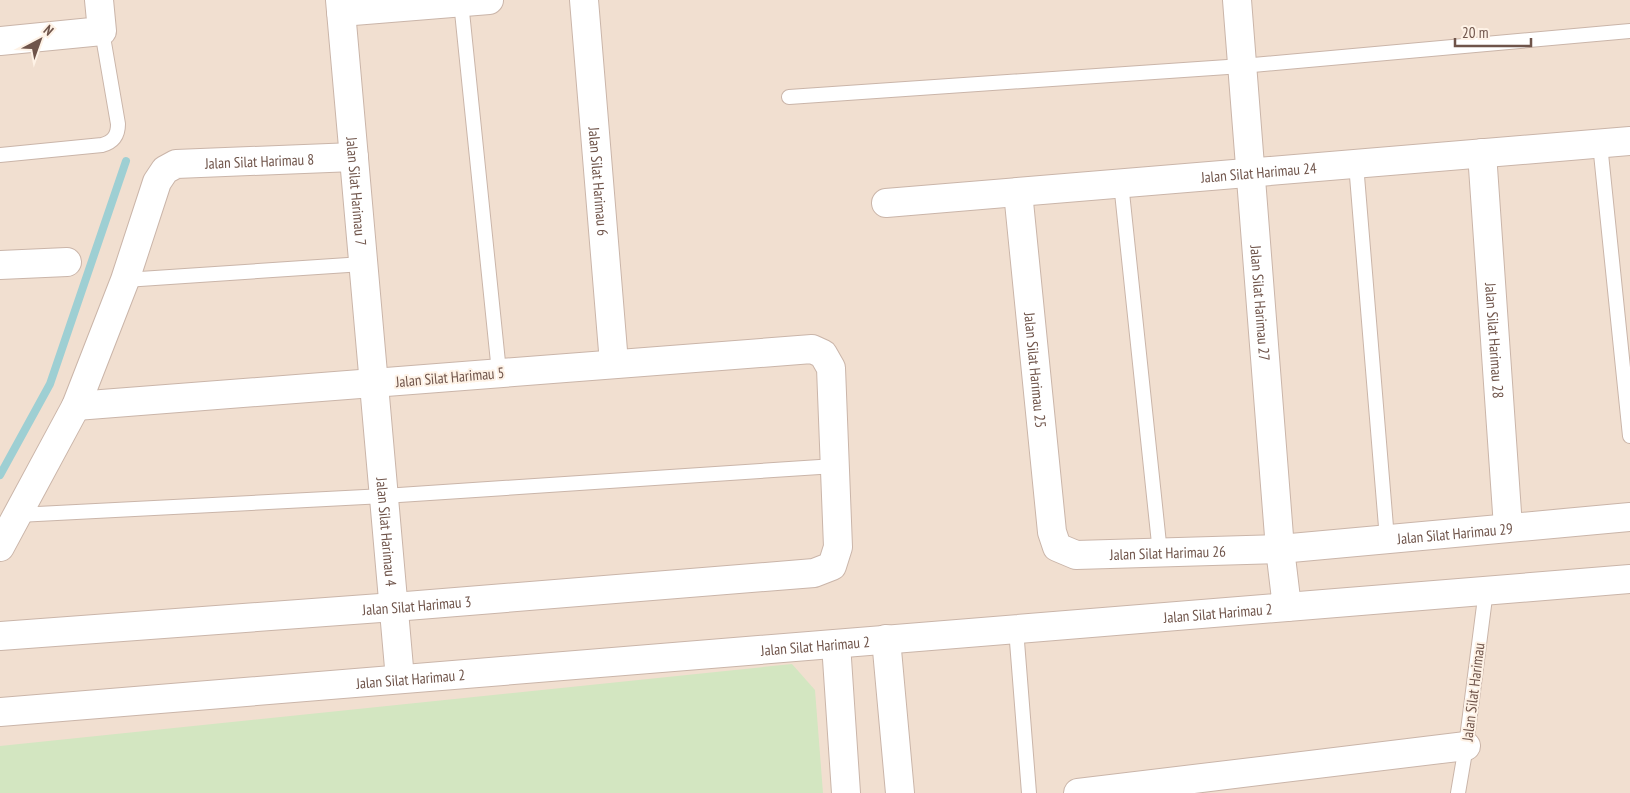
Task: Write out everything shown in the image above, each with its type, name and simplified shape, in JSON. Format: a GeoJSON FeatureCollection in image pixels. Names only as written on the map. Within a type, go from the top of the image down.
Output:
{"type":"FeatureCollection","features":[{"type":"Feature","properties":{"kind":"street"},"geometry":{"type":"LineString","coordinates":[[0,41],[102,31],[100,0]]}},
{"type":"Feature","properties":{"kind":"street"},"geometry":{"type":"LineString","coordinates":[[341,6],[489,0]]}},
{"type":"Feature","properties":{"kind":"street","name":"Jalan Silat Harimau 6"},"geometry":{"type":"LineString","coordinates":[[584,0],[614,363]]}},
{"type":"Feature","properties":{"kind":"street","name":"Jalan Silat Harimau 27"},"geometry":{"type":"LineString","coordinates":[[1237,0],[1286,607]]}},
{"type":"Feature","properties":{"kind":"street","name":"Jalan Silat Harimau 7"},"geometry":{"type":"LineString","coordinates":[[341,6],[374,384]]}},
{"type":"Feature","properties":{"kind":"street","name":"Jalan Silat Harimau 24"},"geometry":{"type":"LineString","coordinates":[[886,203],[1630,141]]}},
{"type":"Feature","properties":{"kind":"street","name":"Jalan Silat Harimau 28"},"geometry":{"type":"LineString","coordinates":[[1482,154],[1508,527]]}},
{"type":"Feature","properties":{"kind":"street","name":"Jalan Silat Harimau 8"},"geometry":{"type":"LineString","coordinates":[[124,280],[157,182],[166,170],[176,164],[354,157]]}},
{"type":"Feature","properties":{"kind":"street","name":"Jalan Silat Harimau 25"},"geometry":{"type":"LineString","coordinates":[[1018,192],[1052,532],[1057,547]]}},
{"type":"Feature","properties":{"kind":"street"},"geometry":{"type":"LineString","coordinates":[[0,265],[67,262]]}},
{"type":"Feature","properties":{"kind":"street"},"geometry":{"type":"LineString","coordinates":[[0,547],[76,406],[124,280]]}},
{"type":"Feature","properties":{"kind":"street","name":"Jalan Silat Harimau 5"},"geometry":{"type":"LineString","coordinates":[[76,406],[374,384],[614,363],[812,350],[823,354],[831,368],[835,466]]}},
{"type":"Feature","properties":{"kind":"street","name":"Jalan Silat Harimau 4"},"geometry":{"type":"LineString","coordinates":[[374,384],[400,679]]}},
{"type":"Feature","properties":{"kind":"street","name":"Jalan Silat Harimau 3"},"geometry":{"type":"LineString","coordinates":[[0,636],[814,573],[832,566],[838,547],[835,466]]}},
{"type":"Feature","properties":{"kind":"street","name":"Jalan Silat Harimau 29"},"geometry":{"type":"LineString","coordinates":[[1280,549],[1630,516]]}},
{"type":"Feature","properties":{"kind":"street","name":"Jalan Silat Harimau 26"},"geometry":{"type":"LineString","coordinates":[[1057,547],[1076,555],[1280,549]]}},
{"type":"Feature","properties":{"kind":"street","name":"Jalan Silat Harimau 2"},"geometry":{"type":"LineString","coordinates":[[0,712],[1630,579]]}},
{"type":"Feature","properties":{"kind":"street"},"geometry":{"type":"LineString","coordinates":[[886,639],[900,793]]}},
{"type":"Feature","properties":{"kind":"street"},"geometry":{"type":"LineString","coordinates":[[836,644],[846,793]]}},
{"type":"Feature","properties":{"kind":"street"},"geometry":{"type":"LineString","coordinates":[[1078,793],[1466,746]]}},
{"type":"Feature","properties":{"kind":"lane"},"geometry":{"type":"LineString","coordinates":[[461,2],[499,372]]}},
{"type":"Feature","properties":{"kind":"lane"},"geometry":{"type":"LineString","coordinates":[[0,155],[102,145],[109,143],[115,138],[118,124],[102,31]]}},
{"type":"Feature","properties":{"kind":"lane"},"geometry":{"type":"LineString","coordinates":[[790,97],[1242,66],[1630,31]]}},
{"type":"Feature","properties":{"kind":"lane"},"geometry":{"type":"LineString","coordinates":[[1600,144],[1630,436]]}},
{"type":"Feature","properties":{"kind":"lane"},"geometry":{"type":"LineString","coordinates":[[1356,164],[1387,539]]}},
{"type":"Feature","properties":{"kind":"lane"},"geometry":{"type":"LineString","coordinates":[[1121,183],[1160,553]]}},
{"type":"Feature","properties":{"kind":"lane"},"geometry":{"type":"LineString","coordinates":[[124,280],[364,264]]}},
{"type":"Feature","properties":{"kind":"lane"},"geometry":{"type":"LineString","coordinates":[[18,515],[384,496],[835,466]]}},
{"type":"Feature","properties":{"kind":"lane","name":"Jalan Silat Harimau"},"geometry":{"type":"LineString","coordinates":[[1458,793],[1466,746],[1486,590]]}},
{"type":"Feature","properties":{"kind":"lane"},"geometry":{"type":"LineString","coordinates":[[1016,629],[1029,793]]}},
{"type":"Feature","properties":{"kind":"shaded area"},"geometry":{"type":"Polygon","coordinates":[[[0,0],[1630,0],[1630,793],[0,793],[0,0]]]}},
{"type":"Feature","properties":{"kind":"green space"},"geometry":{"type":"Polygon","coordinates":[[[792,664],[815,690],[823,793],[0,793],[0,746],[792,664]]]}},
{"type":"Feature","properties":{"kind":"waterway"},"geometry":{"type":"LineString","coordinates":[[0,475],[50,384],[126,161]]}}]}
